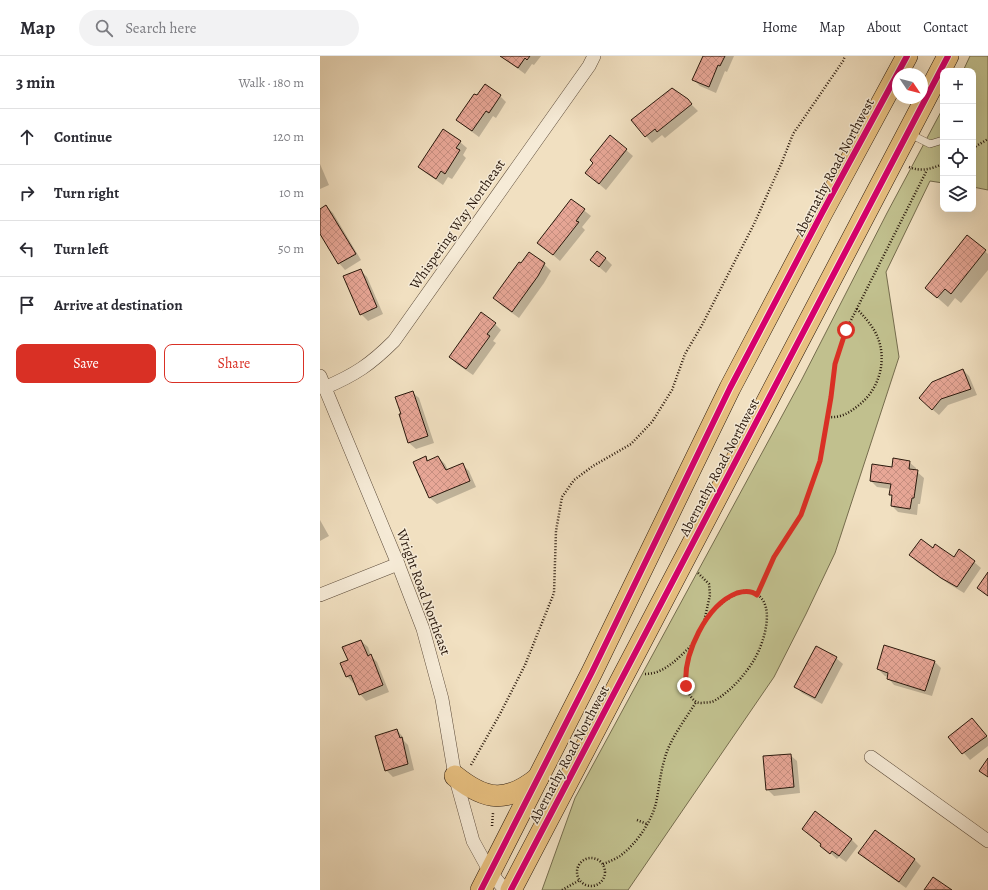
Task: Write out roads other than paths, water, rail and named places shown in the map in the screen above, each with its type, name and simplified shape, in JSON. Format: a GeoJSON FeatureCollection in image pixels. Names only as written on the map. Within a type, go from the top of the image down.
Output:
{"type":"FeatureCollection","features":[{"type":"Feature","properties":{"kind":"main road","name":"Abernathy Road Northwest"},"geometry":{"type":"LineString","coordinates":[[485,881],[592,672],[730,388],[907,56]]}},
{"type":"Feature","properties":{"kind":"main road","name":"Abernathy Road Northwest"},"geometry":{"type":"LineString","coordinates":[[511,890],[948,56]]}},
{"type":"Feature","properties":{"kind":"main road"},"geometry":{"type":"LineString","coordinates":[[463,771],[470,787],[478,792],[488,795],[509,795],[519,792],[539,778]]}},
{"type":"Feature","properties":{"kind":"street","name":"Whispering Way Northeast"},"geometry":{"type":"LineString","coordinates":[[322,382],[346,379],[380,356],[394,341],[589,66],[594,56]]}},
{"type":"Feature","properties":{"kind":"street","name":"Wright Road Northeast"},"geometry":{"type":"LineString","coordinates":[[322,382],[398,564],[423,629],[463,771],[473,841],[485,881],[505,890]]}},
{"type":"Feature","properties":{"kind":"street"},"geometry":{"type":"LineString","coordinates":[[320,595],[398,564]]}},
{"type":"Feature","properties":{"kind":"street"},"geometry":{"type":"LineString","coordinates":[[871,757],[988,841]]}},
{"type":"Feature","properties":{"kind":"lane"},"geometry":{"type":"LineString","coordinates":[[908,133],[930,144],[940,141]]}}]}
